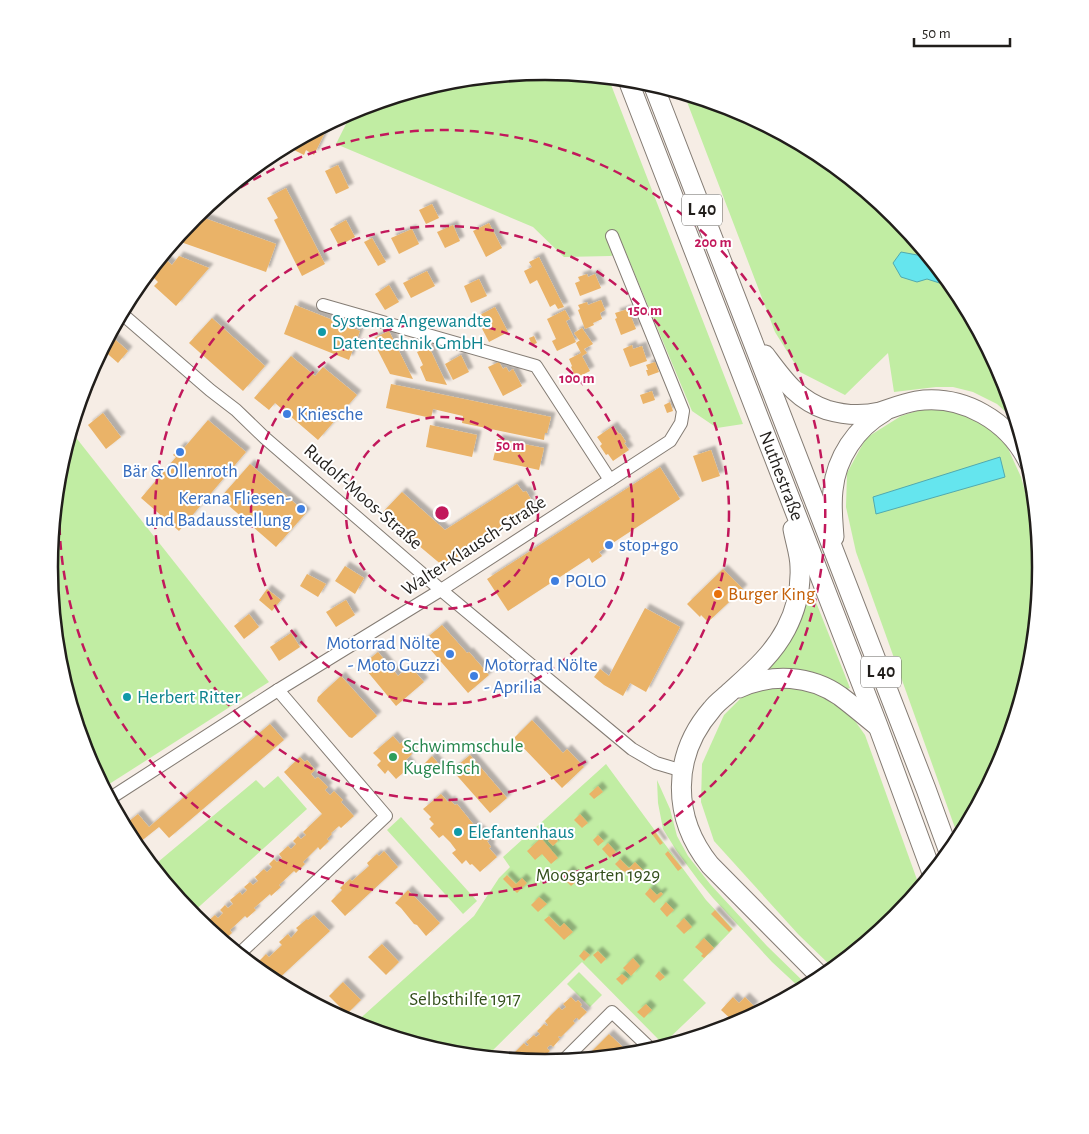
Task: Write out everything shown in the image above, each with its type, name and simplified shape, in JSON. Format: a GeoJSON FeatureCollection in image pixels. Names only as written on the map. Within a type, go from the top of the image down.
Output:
{"type":"FeatureCollection","features":[{"type":"Feature","properties":{"kind":"highway","name":"Nuthestraße"},"geometry":{"type":"LineString","coordinates":[[631,88],[878,726],[929,865]]}},
{"type":"Feature","properties":{"kind":"highway","name":"Nuthestraße"},"geometry":{"type":"LineString","coordinates":[[657,93],[946,843]]}},
{"type":"Feature","properties":{"kind":"highway"},"geometry":{"type":"LineString","coordinates":[[751,336],[785,382],[794,391],[815,405],[839,413],[865,414],[890,409],[910,402],[945,401],[972,408],[996,422],[1015,442]]}},
{"type":"Feature","properties":{"kind":"highway"},"geometry":{"type":"LineString","coordinates":[[835,555],[832,503],[834,485],[842,456],[857,434],[872,420],[890,409]]}},
{"type":"Feature","properties":{"kind":"highway"},"geometry":{"type":"LineString","coordinates":[[781,474],[800,565],[800,582],[790,620],[770,654],[712,708],[702,722],[686,754],[681,784],[683,810],[699,851],[710,865],[816,972]]}},
{"type":"Feature","properties":{"kind":"highway"},"geometry":{"type":"LineString","coordinates":[[725,696],[741,687],[758,681],[783,678],[807,681],[819,684],[841,696],[878,726]]}},
{"type":"Feature","properties":{"kind":"street","name":"Walter-Klausch-Straße"},"geometry":{"type":"LineString","coordinates":[[115,795],[278,690],[441,590],[670,441],[681,423],[683,411],[612,236]]}},
{"type":"Feature","properties":{"kind":"street"},"geometry":{"type":"LineString","coordinates":[[323,305],[536,366],[610,480]]}},
{"type":"Feature","properties":{"kind":"street","name":"Rudolf-Moos-Straße"},"geometry":{"type":"LineString","coordinates":[[126,318],[236,410],[265,438],[441,590],[632,749],[656,763],[683,771]]}},
{"type":"Feature","properties":{"kind":"street"},"geometry":{"type":"LineString","coordinates":[[244,950],[386,816],[278,690]]}},
{"type":"Feature","properties":{"kind":"street"},"geometry":{"type":"LineString","coordinates":[[572,1053],[612,1012],[645,1044]]}},
{"type":"Feature","properties":{"kind":"green space"},"geometry":{"type":"Polygon","coordinates":[[[544,80],[611,84],[743,424],[717,428],[692,411],[626,253],[610,256],[564,257],[533,227],[336,144],[347,122],[388,106],[449,89],[481,84],[544,80]]]}},
{"type":"Feature","properties":{"kind":"green space"},"geometry":{"type":"Polygon","coordinates":[[[687,102],[731,117],[788,145],[841,181],[889,223],[911,246],[949,296],[981,352],[1007,413],[997,404],[973,392],[953,387],[894,392],[888,353],[845,395],[800,372],[775,332],[687,102]]]}},
{"type":"Feature","properties":{"kind":"green space"},"geometry":{"type":"Polygon","coordinates":[[[944,408],[965,413],[987,424],[1006,444],[1021,477],[1025,492],[1030,535],[1032,567],[1027,631],[1015,693],[1006,724],[994,753],[981,782],[955,828],[856,552],[846,507],[847,473],[866,438],[901,416],[923,409],[944,408]]]}},
{"type":"Feature","properties":{"kind":"green space"},"geometry":{"type":"Polygon","coordinates":[[[75,437],[269,682],[109,784],[83,724],[67,662],[62,631],[58,567],[59,535],[67,472],[75,437]]]}},
{"type":"Feature","properties":{"kind":"green space"},"geometry":{"type":"Polygon","coordinates":[[[812,592],[850,688],[842,691],[751,681],[807,595],[812,592]]]}},
{"type":"Feature","properties":{"kind":"green space"},"geometry":{"type":"Polygon","coordinates":[[[796,686],[835,701],[850,714],[865,735],[917,880],[866,933],[828,963],[798,934],[714,841],[701,802],[702,764],[724,715],[742,697],[759,689],[796,686]]]}},
{"type":"Feature","properties":{"kind":"green space","name":"Moosgarten 1929"},"geometry":{"type":"Polygon","coordinates":[[[606,764],[706,900],[733,929],[683,980],[706,1003],[670,1037],[659,1040],[582,962],[492,1051],[449,1045],[388,1028],[361,1018],[474,916],[499,878],[510,867],[503,857],[606,764]]]}},
{"type":"Feature","properties":{"kind":"green space"},"geometry":{"type":"Polygon","coordinates":[[[278,776],[307,809],[197,908],[158,862],[256,780],[264,788],[278,776]]]}},
{"type":"Feature","properties":{"kind":"green space"},"geometry":{"type":"Polygon","coordinates":[[[657,780],[670,809],[677,836],[688,856],[710,884],[767,946],[802,980],[796,984],[772,962],[698,880],[663,829],[658,803],[657,780]]]}},
{"type":"Feature","properties":{"kind":"green space"},"geometry":{"type":"Polygon","coordinates":[[[401,817],[477,901],[463,914],[387,830],[401,817]]]}},
{"type":"Feature","properties":{"kind":"green space"},"geometry":{"type":"Polygon","coordinates":[[[579,972],[602,995],[590,1007],[567,984],[579,972]]]}},
{"type":"Feature","properties":{"kind":"water"},"geometry":{"type":"Polygon","coordinates":[[[901,252],[918,255],[940,283],[927,279],[917,282],[901,277],[893,263],[901,252]]]}},
{"type":"Feature","properties":{"kind":"water"},"geometry":{"type":"Polygon","coordinates":[[[1000,457],[1005,477],[876,514],[873,497],[1000,457]]]}},
{"type":"Feature","properties":{"kind":"building"},"geometry":{"type":"Polygon","coordinates":[[[325,132],[314,155],[306,150],[304,155],[293,150],[325,132]]]}},
{"type":"Feature","properties":{"kind":"building"},"geometry":{"type":"Polygon","coordinates":[[[338,165],[349,188],[336,194],[325,171],[338,165]]]}},
{"type":"Feature","properties":{"kind":"building"},"geometry":{"type":"Polygon","coordinates":[[[286,188],[325,264],[302,276],[274,220],[278,218],[267,198],[286,188]]]}},
{"type":"Feature","properties":{"kind":"building"},"geometry":{"type":"Polygon","coordinates":[[[432,204],[439,218],[426,224],[419,210],[432,204]]]}},
{"type":"Feature","properties":{"kind":"building"},"geometry":{"type":"Polygon","coordinates":[[[205,218],[276,244],[266,272],[182,242],[205,218]]]}},
{"type":"Feature","properties":{"kind":"building"},"geometry":{"type":"Polygon","coordinates":[[[346,220],[355,237],[339,246],[330,229],[346,220]]]}},
{"type":"Feature","properties":{"kind":"building"},"geometry":{"type":"Polygon","coordinates":[[[489,223],[502,248],[486,257],[473,231],[489,223]]]}},
{"type":"Feature","properties":{"kind":"building"},"geometry":{"type":"Polygon","coordinates":[[[453,225],[460,241],[445,248],[437,232],[453,225]]]}},
{"type":"Feature","properties":{"kind":"building"},"geometry":{"type":"Polygon","coordinates":[[[412,229],[419,244],[399,254],[391,238],[412,229]]]}},
{"type":"Feature","properties":{"kind":"building"},"geometry":{"type":"Polygon","coordinates":[[[372,238],[386,262],[378,266],[364,242],[372,238]]]}},
{"type":"Feature","properties":{"kind":"building"},"geometry":{"type":"Polygon","coordinates":[[[179,256],[209,268],[176,306],[154,286],[158,282],[153,277],[167,260],[172,265],[179,256]]]}},
{"type":"Feature","properties":{"kind":"building"},"geometry":{"type":"Polygon","coordinates":[[[539,257],[564,307],[558,309],[555,304],[550,307],[537,280],[530,284],[524,271],[532,267],[529,262],[539,257]]]}},
{"type":"Feature","properties":{"kind":"building"},"geometry":{"type":"Polygon","coordinates":[[[427,271],[435,286],[411,298],[403,283],[427,271]]]}},
{"type":"Feature","properties":{"kind":"building"},"geometry":{"type":"Polygon","coordinates":[[[587,274],[588,277],[595,274],[601,288],[580,296],[575,283],[580,281],[578,277],[587,274]]]}},
{"type":"Feature","properties":{"kind":"building"},"geometry":{"type":"Polygon","coordinates":[[[479,279],[487,296],[471,303],[464,286],[479,279]]]}},
{"type":"Feature","properties":{"kind":"building"},"geometry":{"type":"Polygon","coordinates":[[[389,285],[399,302],[385,310],[375,294],[389,285]]]}},
{"type":"Feature","properties":{"kind":"building"},"geometry":{"type":"Polygon","coordinates":[[[601,300],[605,310],[600,313],[602,319],[585,329],[578,305],[587,302],[588,305],[601,300]]]}},
{"type":"Feature","properties":{"kind":"building","name":"Systema Angewandte Datentechnik GmbH"},"geometry":{"type":"Polygon","coordinates":[[[295,305],[360,331],[349,360],[284,334],[295,305]]]}},
{"type":"Feature","properties":{"kind":"building"},"geometry":{"type":"Polygon","coordinates":[[[495,307],[508,332],[489,342],[476,317],[495,307]]]}},
{"type":"Feature","properties":{"kind":"building"},"geometry":{"type":"Polygon","coordinates":[[[628,309],[636,329],[621,335],[615,319],[617,318],[615,313],[628,309]]]}},
{"type":"Feature","properties":{"kind":"building"},"geometry":{"type":"Polygon","coordinates":[[[565,310],[570,319],[566,321],[576,342],[557,351],[552,341],[556,339],[547,319],[565,310]]]}},
{"type":"Feature","properties":{"kind":"building"},"geometry":{"type":"Polygon","coordinates":[[[212,318],[265,366],[243,391],[189,343],[212,318]]]}},
{"type":"Feature","properties":{"kind":"building"},"geometry":{"type":"Polygon","coordinates":[[[582,328],[593,344],[584,349],[587,353],[582,356],[590,371],[576,378],[569,359],[581,353],[576,343],[580,340],[574,333],[582,328]]]}},
{"type":"Feature","properties":{"kind":"building"},"geometry":{"type":"Polygon","coordinates":[[[389,331],[413,379],[390,374],[372,339],[389,331]]]}},
{"type":"Feature","properties":{"kind":"building"},"geometry":{"type":"Polygon","coordinates":[[[534,336],[537,343],[532,345],[529,338],[534,336]]]}},
{"type":"Feature","properties":{"kind":"building"},"geometry":{"type":"Polygon","coordinates":[[[115,339],[128,351],[118,363],[107,354],[115,339]]]}},
{"type":"Feature","properties":{"kind":"building"},"geometry":{"type":"Polygon","coordinates":[[[632,345],[633,349],[642,346],[647,361],[630,367],[623,349],[632,345]]]}},
{"type":"Feature","properties":{"kind":"building"},"geometry":{"type":"Polygon","coordinates":[[[429,347],[447,385],[426,381],[420,367],[423,365],[417,352],[429,347]]]}},
{"type":"Feature","properties":{"kind":"building"},"geometry":{"type":"Polygon","coordinates":[[[461,355],[469,372],[453,380],[445,364],[461,355]]]}},
{"type":"Feature","properties":{"kind":"building"},"geometry":{"type":"Polygon","coordinates":[[[291,356],[315,376],[323,367],[357,395],[318,440],[275,403],[269,410],[254,398],[291,356]]]}},
{"type":"Feature","properties":{"kind":"building"},"geometry":{"type":"Polygon","coordinates":[[[499,362],[503,369],[506,367],[509,372],[513,369],[522,386],[503,396],[488,367],[499,362]]]}},
{"type":"Feature","properties":{"kind":"building"},"geometry":{"type":"Polygon","coordinates":[[[655,362],[659,372],[648,376],[646,365],[655,362]]]}},
{"type":"Feature","properties":{"kind":"building"},"geometry":{"type":"Polygon","coordinates":[[[391,384],[551,417],[547,433],[545,433],[544,440],[462,423],[463,416],[433,409],[431,418],[386,408],[391,384]]]}},
{"type":"Feature","properties":{"kind":"building"},"geometry":{"type":"Polygon","coordinates":[[[652,391],[655,400],[643,404],[640,395],[652,391]]]}},
{"type":"Feature","properties":{"kind":"building"},"geometry":{"type":"Polygon","coordinates":[[[670,402],[673,411],[667,413],[664,405],[670,402]]]}},
{"type":"Feature","properties":{"kind":"building"},"geometry":{"type":"Polygon","coordinates":[[[103,413],[121,437],[106,449],[88,425],[103,413]]]}},
{"type":"Feature","properties":{"kind":"building"},"geometry":{"type":"Polygon","coordinates":[[[208,420],[246,452],[179,531],[141,498],[176,457],[173,455],[181,446],[184,448],[208,420]]]}},
{"type":"Feature","properties":{"kind":"building"},"geometry":{"type":"Polygon","coordinates":[[[430,425],[477,435],[472,457],[426,447],[430,425]]]}},
{"type":"Feature","properties":{"kind":"building"},"geometry":{"type":"Polygon","coordinates":[[[613,426],[626,442],[624,443],[629,450],[613,461],[600,446],[602,444],[597,437],[613,426]]]}},
{"type":"Feature","properties":{"kind":"building"},"geometry":{"type":"Polygon","coordinates":[[[498,439],[544,448],[539,470],[493,460],[498,439]]]}},
{"type":"Feature","properties":{"kind":"building"},"geometry":{"type":"Polygon","coordinates":[[[711,450],[720,476],[702,482],[693,456],[711,450]]]}},
{"type":"Feature","properties":{"kind":"building"},"geometry":{"type":"Polygon","coordinates":[[[250,464],[306,513],[276,547],[220,498],[250,464]]]}},
{"type":"Feature","properties":{"kind":"building"},"geometry":{"type":"Polygon","coordinates":[[[660,467],[680,499],[599,552],[602,556],[592,563],[589,558],[508,611],[487,579],[660,467]]]}},
{"type":"Feature","properties":{"kind":"building"},"geometry":{"type":"Polygon","coordinates":[[[517,484],[523,492],[526,491],[531,499],[528,501],[533,509],[443,566],[381,514],[402,492],[445,530],[517,484]]]}},
{"type":"Feature","properties":{"kind":"building"},"geometry":{"type":"Polygon","coordinates":[[[345,566],[364,578],[355,594],[335,581],[345,566]]]}},
{"type":"Feature","properties":{"kind":"building","name":"Burger King"},"geometry":{"type":"Polygon","coordinates":[[[723,569],[743,589],[708,622],[687,604],[723,569]]]}},
{"type":"Feature","properties":{"kind":"building"},"geometry":{"type":"Polygon","coordinates":[[[307,574],[326,584],[318,597],[300,586],[307,574]]]}},
{"type":"Feature","properties":{"kind":"building"},"geometry":{"type":"Polygon","coordinates":[[[267,589],[281,600],[272,611],[259,600],[267,589]]]}},
{"type":"Feature","properties":{"kind":"building"},"geometry":{"type":"Polygon","coordinates":[[[346,600],[355,615],[336,627],[326,612],[346,600]]]}},
{"type":"Feature","properties":{"kind":"building"},"geometry":{"type":"Polygon","coordinates":[[[645,608],[680,627],[646,692],[630,683],[623,696],[594,677],[600,669],[609,676],[645,608]]]}},
{"type":"Feature","properties":{"kind":"building"},"geometry":{"type":"Polygon","coordinates":[[[249,614],[259,627],[244,639],[234,626],[249,614]]]}},
{"type":"Feature","properties":{"kind":"building"},"geometry":{"type":"Polygon","coordinates":[[[442,625],[489,675],[468,693],[423,641],[442,625]]]}},
{"type":"Feature","properties":{"kind":"building"},"geometry":{"type":"Polygon","coordinates":[[[291,633],[300,647],[279,661],[270,647],[291,633]]]}},
{"type":"Feature","properties":{"kind":"building"},"geometry":{"type":"Polygon","coordinates":[[[378,652],[398,676],[410,666],[424,682],[396,706],[362,665],[378,652]]]}},
{"type":"Feature","properties":{"kind":"building"},"geometry":{"type":"Polygon","coordinates":[[[341,676],[377,716],[352,738],[317,701],[318,697],[341,676]]]}},
{"type":"Feature","properties":{"kind":"building"},"geometry":{"type":"Polygon","coordinates":[[[532,720],[563,753],[567,749],[584,767],[562,788],[514,738],[532,720]]]}},
{"type":"Feature","properties":{"kind":"building"},"geometry":{"type":"Polygon","coordinates":[[[270,724],[284,740],[169,838],[159,827],[142,841],[130,821],[138,814],[149,827],[270,724]]]}},
{"type":"Feature","properties":{"kind":"building","name":"Schwimmschule Kugelfisch"},"geometry":{"type":"Polygon","coordinates":[[[393,736],[400,744],[402,742],[412,754],[406,760],[411,766],[396,779],[388,770],[385,774],[377,765],[381,761],[373,753],[393,736]]]}},
{"type":"Feature","properties":{"kind":"building"},"geometry":{"type":"Polygon","coordinates":[[[470,755],[507,798],[490,813],[452,770],[470,755]]]}},
{"type":"Feature","properties":{"kind":"building"},"geometry":{"type":"Polygon","coordinates":[[[432,756],[443,769],[435,776],[424,764],[432,756]]]}},
{"type":"Feature","properties":{"kind":"building"},"geometry":{"type":"Polygon","coordinates":[[[300,757],[305,762],[307,760],[315,770],[311,774],[315,779],[318,777],[328,787],[325,790],[330,795],[334,791],[354,816],[341,828],[339,826],[331,833],[327,839],[329,841],[320,850],[318,847],[303,862],[305,864],[296,873],[294,871],[279,885],[281,887],[254,908],[256,910],[247,918],[245,916],[230,930],[232,933],[228,937],[209,920],[215,915],[218,918],[223,913],[220,910],[225,905],[228,908],[233,904],[230,900],[240,892],[242,895],[247,890],[244,887],[250,882],[253,885],[258,881],[255,877],[264,869],[267,872],[272,867],[269,864],[274,859],[277,862],[282,858],[279,854],[288,846],[291,849],[296,844],[293,841],[298,836],[301,839],[306,835],[303,832],[322,814],[284,772],[300,757]]]}},
{"type":"Feature","properties":{"kind":"building"},"geometry":{"type":"Polygon","coordinates":[[[598,786],[603,792],[594,799],[589,794],[598,786]]]}},
{"type":"Feature","properties":{"kind":"building","name":"Elefantenhaus"},"geometry":{"type":"Polygon","coordinates":[[[441,794],[448,802],[450,800],[455,805],[457,804],[478,830],[489,840],[487,841],[491,847],[489,848],[497,857],[480,872],[466,860],[462,864],[452,853],[456,850],[450,842],[443,835],[439,838],[430,828],[434,824],[429,819],[431,817],[423,809],[441,794]]]}},
{"type":"Feature","properties":{"kind":"building"},"geometry":{"type":"Polygon","coordinates":[[[580,814],[588,823],[582,828],[574,820],[580,814]]]}},
{"type":"Feature","properties":{"kind":"building"},"geometry":{"type":"Polygon","coordinates":[[[655,832],[663,843],[660,845],[652,834],[655,832]]]}},
{"type":"Feature","properties":{"kind":"building"},"geometry":{"type":"Polygon","coordinates":[[[598,835],[604,841],[598,846],[593,840],[598,835]]]}},
{"type":"Feature","properties":{"kind":"building"},"geometry":{"type":"Polygon","coordinates":[[[553,836],[558,841],[553,846],[548,841],[553,836]]]}},
{"type":"Feature","properties":{"kind":"building"},"geometry":{"type":"Polygon","coordinates":[[[541,838],[558,858],[551,864],[542,854],[535,860],[527,851],[541,838]]]}},
{"type":"Feature","properties":{"kind":"building"},"geometry":{"type":"Polygon","coordinates":[[[608,843],[616,852],[610,858],[602,849],[608,843]]]}},
{"type":"Feature","properties":{"kind":"building"},"geometry":{"type":"Polygon","coordinates":[[[384,851],[398,867],[345,916],[331,901],[342,890],[340,888],[343,885],[350,879],[352,881],[369,866],[367,863],[377,854],[379,856],[384,851]]]}},
{"type":"Feature","properties":{"kind":"building"},"geometry":{"type":"Polygon","coordinates":[[[668,851],[682,868],[678,871],[665,854],[668,851]]]}},
{"type":"Feature","properties":{"kind":"building"},"geometry":{"type":"Polygon","coordinates":[[[620,859],[629,868],[635,862],[643,870],[632,881],[615,864],[620,859]]]}},
{"type":"Feature","properties":{"kind":"building"},"geometry":{"type":"Polygon","coordinates":[[[569,870],[578,880],[571,886],[562,877],[569,870]]]}},
{"type":"Feature","properties":{"kind":"building"},"geometry":{"type":"Polygon","coordinates":[[[507,875],[516,884],[522,878],[527,883],[517,893],[503,879],[507,875]]]}},
{"type":"Feature","properties":{"kind":"building"},"geometry":{"type":"Polygon","coordinates":[[[650,888],[657,895],[661,892],[663,894],[654,903],[645,894],[650,888]]]}},
{"type":"Feature","properties":{"kind":"building"},"geometry":{"type":"Polygon","coordinates":[[[408,890],[440,923],[426,936],[395,903],[408,890]]]}},
{"type":"Feature","properties":{"kind":"building"},"geometry":{"type":"Polygon","coordinates":[[[539,897],[547,904],[538,912],[531,905],[539,897]]]}},
{"type":"Feature","properties":{"kind":"building"},"geometry":{"type":"Polygon","coordinates":[[[666,902],[674,910],[667,917],[660,909],[666,902]]]}},
{"type":"Feature","properties":{"kind":"building"},"geometry":{"type":"Polygon","coordinates":[[[715,910],[732,929],[729,932],[711,914],[715,910]]]}},
{"type":"Feature","properties":{"kind":"building"},"geometry":{"type":"Polygon","coordinates":[[[314,915],[330,931],[281,976],[259,961],[266,954],[269,957],[282,945],[279,942],[288,934],[291,938],[298,930],[296,928],[314,915]]]}},
{"type":"Feature","properties":{"kind":"building"},"geometry":{"type":"Polygon","coordinates":[[[549,916],[560,927],[564,923],[573,932],[564,940],[544,920],[549,916]]]}},
{"type":"Feature","properties":{"kind":"building"},"geometry":{"type":"Polygon","coordinates":[[[684,918],[692,927],[684,934],[676,926],[684,918]]]}},
{"type":"Feature","properties":{"kind":"building"},"geometry":{"type":"Polygon","coordinates":[[[704,938],[714,948],[704,958],[701,956],[703,954],[695,947],[704,938]]]}},
{"type":"Feature","properties":{"kind":"building"},"geometry":{"type":"Polygon","coordinates":[[[382,944],[399,962],[386,975],[368,957],[382,944]]]}},
{"type":"Feature","properties":{"kind":"building"},"geometry":{"type":"Polygon","coordinates":[[[584,950],[590,955],[584,961],[579,956],[584,950]]]}},
{"type":"Feature","properties":{"kind":"building"},"geometry":{"type":"Polygon","coordinates":[[[598,951],[606,959],[601,964],[593,955],[598,951]]]}},
{"type":"Feature","properties":{"kind":"building"},"geometry":{"type":"Polygon","coordinates":[[[633,958],[640,966],[631,976],[623,968],[633,958]]]}},
{"type":"Feature","properties":{"kind":"building"},"geometry":{"type":"Polygon","coordinates":[[[659,971],[665,977],[660,981],[655,976],[659,971]]]}},
{"type":"Feature","properties":{"kind":"building"},"geometry":{"type":"Polygon","coordinates":[[[622,974],[628,979],[622,985],[616,979],[622,974]]]}},
{"type":"Feature","properties":{"kind":"building"},"geometry":{"type":"Polygon","coordinates":[[[343,982],[361,1000],[348,1013],[344,1010],[329,996],[343,982]]]}},
{"type":"Feature","properties":{"kind":"building"},"geometry":{"type":"Polygon","coordinates":[[[571,997],[576,1002],[578,1000],[582,1005],[580,1006],[587,1012],[579,1020],[576,1018],[573,1021],[575,1023],[561,1037],[558,1037],[560,1039],[553,1047],[551,1045],[547,1048],[550,1051],[547,1054],[514,1053],[524,1043],[527,1046],[529,1045],[526,1042],[534,1035],[536,1037],[540,1034],[537,1031],[544,1024],[548,1025],[545,1021],[559,1007],[562,1010],[566,1007],[563,1004],[571,997]]]}},
{"type":"Feature","properties":{"kind":"building"},"geometry":{"type":"Polygon","coordinates":[[[733,997],[739,1003],[745,997],[754,1006],[729,1018],[721,1010],[733,997]]]}},
{"type":"Feature","properties":{"kind":"building"},"geometry":{"type":"Polygon","coordinates":[[[646,1004],[652,1010],[644,1018],[637,1012],[646,1004]]]}},
{"type":"Feature","properties":{"kind":"building"},"geometry":{"type":"Polygon","coordinates":[[[609,1034],[623,1048],[608,1050],[591,1052],[609,1034]]]}},
{"type":"Feature","properties":{"kind":"place","name":"Systema Angewandte Datentechnik GmbH"},"geometry":{"type":"Point","coordinates":[322,332]}},
{"type":"Feature","properties":{"kind":"place","name":"Kniesche"},"geometry":{"type":"Point","coordinates":[287,414]}},
{"type":"Feature","properties":{"kind":"place","name":"Bär & Ollenroth"},"geometry":{"type":"Point","coordinates":[180,452]}},
{"type":"Feature","properties":{"kind":"place","name":"Kerana Fliesen- und Badausstellung"},"geometry":{"type":"Point","coordinates":[301,509]}},
{"type":"Feature","properties":{"kind":"place","name":"stop+go"},"geometry":{"type":"Point","coordinates":[609,545]}},
{"type":"Feature","properties":{"kind":"place","name":"POLO"},"geometry":{"type":"Point","coordinates":[555,581]}},
{"type":"Feature","properties":{"kind":"place","name":"Burger King"},"geometry":{"type":"Point","coordinates":[718,594]}},
{"type":"Feature","properties":{"kind":"place","name":"Motorrad Nölte - Moto Guzzi"},"geometry":{"type":"Point","coordinates":[450,654]}},
{"type":"Feature","properties":{"kind":"place","name":"Motorrad Nölte - Aprilia"},"geometry":{"type":"Point","coordinates":[474,676]}},
{"type":"Feature","properties":{"kind":"place","name":"Herbert Ritter"},"geometry":{"type":"Point","coordinates":[127,697]}},
{"type":"Feature","properties":{"kind":"place","name":"Schwimmschule Kugelfisch"},"geometry":{"type":"Point","coordinates":[393,757]}},
{"type":"Feature","properties":{"kind":"place","name":"Elefantenhaus"},"geometry":{"type":"Point","coordinates":[458,832]}},
{"type":"Feature","properties":{"kind":"park label","name":"Selbsthilfe 1917"},"geometry":{"type":"Point","coordinates":[465,999]}}]}
